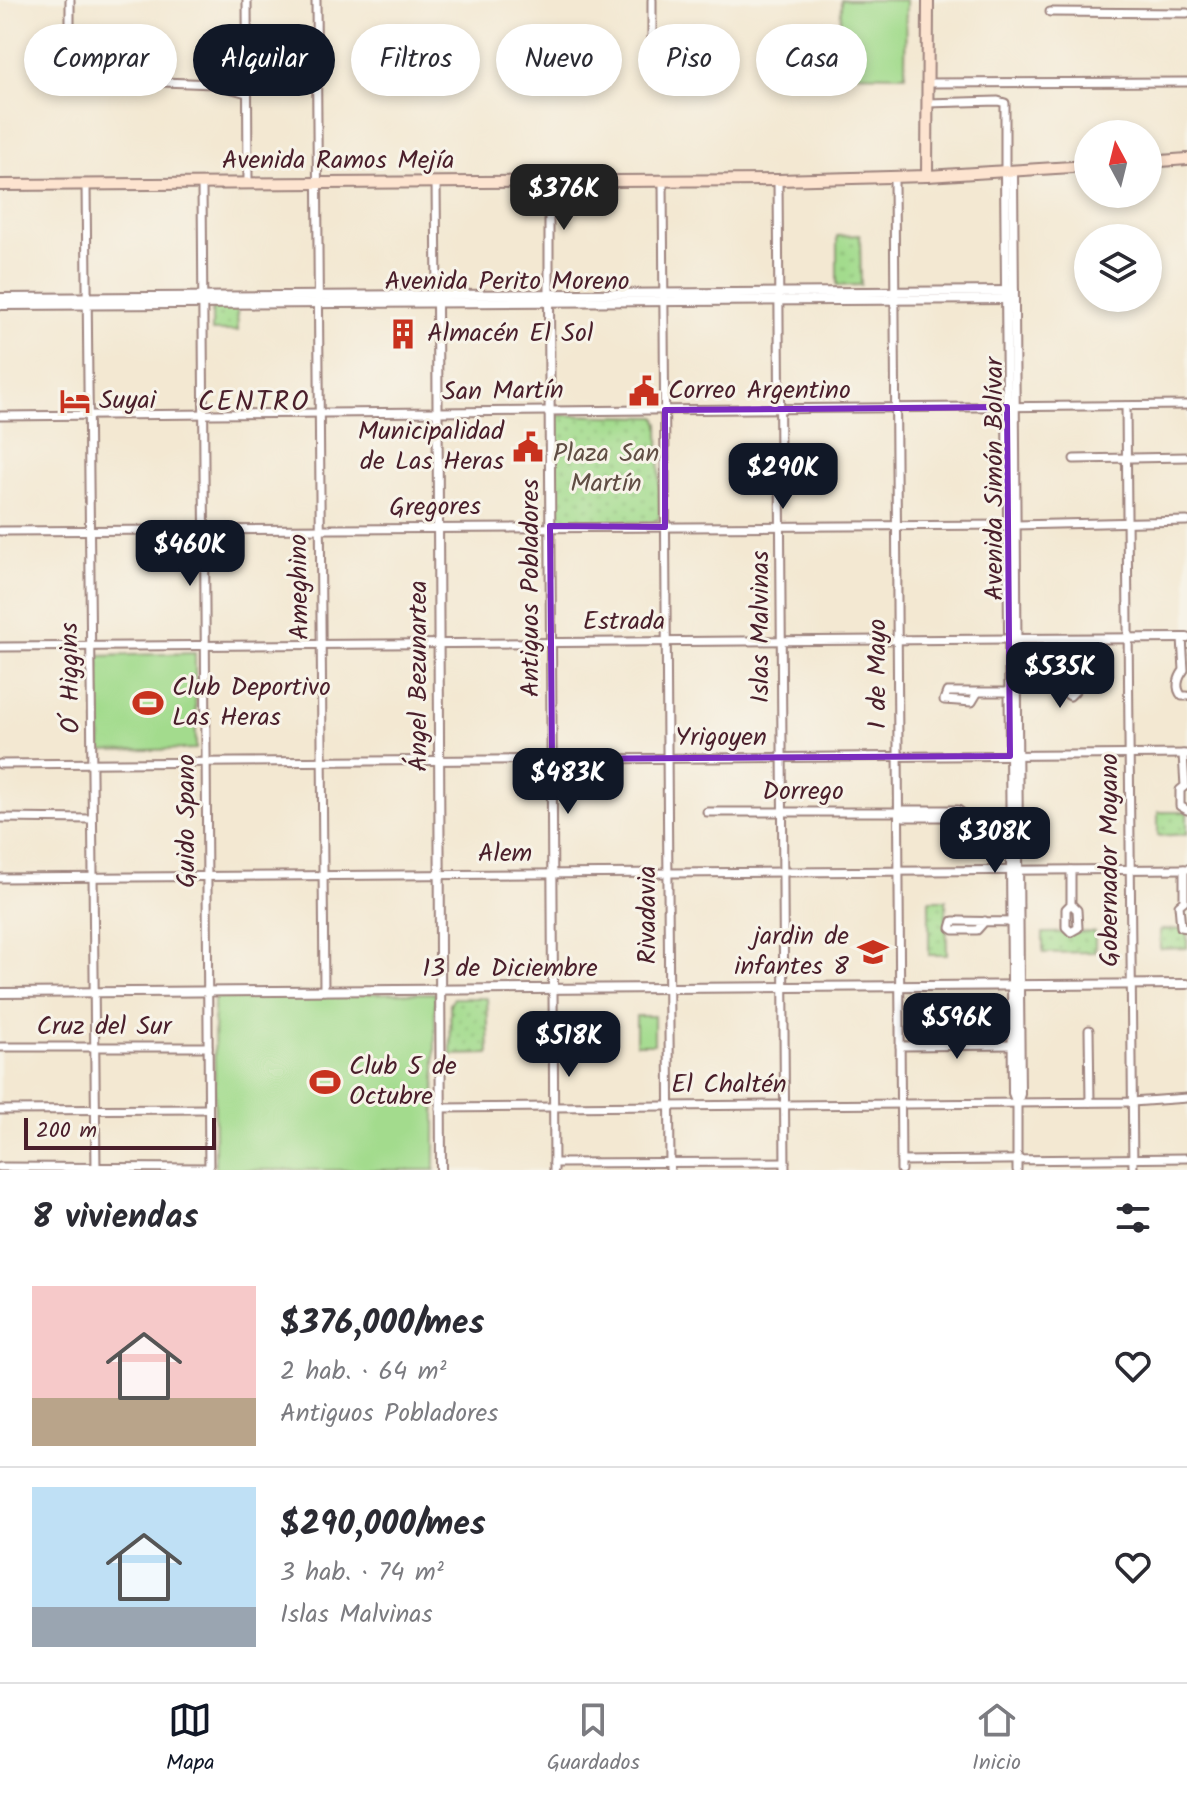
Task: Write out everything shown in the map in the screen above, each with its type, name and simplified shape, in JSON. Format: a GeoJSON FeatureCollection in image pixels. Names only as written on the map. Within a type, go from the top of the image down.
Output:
{"type":"FeatureCollection","features":[{"type":"Feature","properties":{"kind":"main road"},"geometry":{"type":"LineString","coordinates":[[927,176],[928,0]]}},
{"type":"Feature","properties":{"kind":"main road"},"geometry":{"type":"LineString","coordinates":[[1162,161],[1187,159]]}},
{"type":"Feature","properties":{"kind":"main road","name":"Avenida Ramos Mejía"},"geometry":{"type":"LineString","coordinates":[[0,185],[778,180],[894,178],[1074,167]]}},
{"type":"Feature","properties":{"kind":"street"},"geometry":{"type":"LineString","coordinates":[[70,0],[70,24]]}},
{"type":"Feature","properties":{"kind":"street"},"geometry":{"type":"LineString","coordinates":[[247,0],[247,24]]}},
{"type":"Feature","properties":{"kind":"street","name":"Ameghino"},"geometry":{"type":"LineString","coordinates":[[316,0],[324,991]]}},
{"type":"Feature","properties":{"kind":"street"},"geometry":{"type":"LineString","coordinates":[[652,0],[652,24]]}},
{"type":"Feature","properties":{"kind":"street"},"geometry":{"type":"LineString","coordinates":[[1050,12],[1138,8],[1187,13]]}},
{"type":"Feature","properties":{"kind":"street"},"geometry":{"type":"LineString","coordinates":[[927,83],[1187,82]]}},
{"type":"Feature","properties":{"kind":"street"},"geometry":{"type":"LineString","coordinates":[[247,96],[248,184]]}},
{"type":"Feature","properties":{"kind":"street"},"geometry":{"type":"LineString","coordinates":[[927,103],[1005,103],[1009,172]]}},
{"type":"Feature","properties":{"kind":"street","name":"Avenida Simón Bolívar"},"geometry":{"type":"LineString","coordinates":[[1009,172],[1016,985],[1013,1093],[1017,1103]]}},
{"type":"Feature","properties":{"kind":"street","name":"1 de Mayo"},"geometry":{"type":"LineString","coordinates":[[894,178],[901,1166]]}},
{"type":"Feature","properties":{"kind":"street","name":"Islas Malvinas"},"geometry":{"type":"LineString","coordinates":[[778,180],[785,1166]]}},
{"type":"Feature","properties":{"kind":"street"},"geometry":{"type":"LineString","coordinates":[[549,181],[549,298]]}},
{"type":"Feature","properties":{"kind":"street","name":"Rivadavia"},"geometry":{"type":"LineString","coordinates":[[663,181],[670,1166]]}},
{"type":"Feature","properties":{"kind":"street","name":"Ángel Bezunartea"},"geometry":{"type":"LineString","coordinates":[[436,182],[441,1170]]}},
{"type":"Feature","properties":{"kind":"street","name":"Guido Spano"},"geometry":{"type":"LineString","coordinates":[[202,184],[209,1169]]}},
{"type":"Feature","properties":{"kind":"street","name":"O´ Higgins"},"geometry":{"type":"LineString","coordinates":[[86,185],[96,1169]]}},
{"type":"Feature","properties":{"kind":"street","name":"Avenida Perito Moreno"},"geometry":{"type":"LineString","coordinates":[[0,305],[87,301],[1010,295]]}},
{"type":"Feature","properties":{"kind":"street","name":"Avenida Perito Moreno"},"geometry":{"type":"LineString","coordinates":[[0,298],[87,301]]}},
{"type":"Feature","properties":{"kind":"street","name":"Antiguos Pobladores"},"geometry":{"type":"LineString","coordinates":[[549,298],[554,1166]]}},
{"type":"Feature","properties":{"kind":"street","name":"San Martín"},"geometry":{"type":"LineString","coordinates":[[0,416],[1187,405]]}},
{"type":"Feature","properties":{"kind":"street","name":"Gobernador Moyano"},"geometry":{"type":"LineString","coordinates":[[1126,406],[1133,1170]]}},
{"type":"Feature","properties":{"kind":"street"},"geometry":{"type":"LineString","coordinates":[[1074,459],[1187,457]]}},
{"type":"Feature","properties":{"kind":"street","name":"Gregores"},"geometry":{"type":"LineString","coordinates":[[0,531],[896,526],[1187,521]]}},
{"type":"Feature","properties":{"kind":"street"},"geometry":{"type":"LineString","coordinates":[[1012,639],[1184,638],[1185,672],[1179,677],[1179,692],[1187,696]]}},
{"type":"Feature","properties":{"kind":"street","name":"Avenida Simón Bolívar"},"geometry":{"type":"LineString","coordinates":[[1012,639],[1010,692],[1014,756]]}},
{"type":"Feature","properties":{"kind":"street","name":"Estrada"},"geometry":{"type":"LineString","coordinates":[[0,647],[1012,639]]}},
{"type":"Feature","properties":{"kind":"street"},"geometry":{"type":"LineString","coordinates":[[1066,639],[1069,669]]}},
{"type":"Feature","properties":{"kind":"street"},"geometry":{"type":"LineString","coordinates":[[978,692],[1010,692]]}},
{"type":"Feature","properties":{"kind":"street"},"geometry":{"type":"LineString","coordinates":[[1185,754],[1186,787],[1180,790],[1179,797],[1180,806],[1187,810]]}},
{"type":"Feature","properties":{"kind":"street","name":"Yrigoyen"},"geometry":{"type":"LineString","coordinates":[[0,764],[1185,754]]}},
{"type":"Feature","properties":{"kind":"street","name":"Dorrego"},"geometry":{"type":"LineString","coordinates":[[707,812],[958,810],[962,816],[904,817],[899,812]]}},
{"type":"Feature","properties":{"kind":"street"},"geometry":{"type":"LineString","coordinates":[[0,818],[92,819]]}},
{"type":"Feature","properties":{"kind":"street"},"geometry":{"type":"LineString","coordinates":[[1186,869],[1186,901],[1179,905],[1179,924],[1187,928]]}},
{"type":"Feature","properties":{"kind":"street","name":"Alem"},"geometry":{"type":"LineString","coordinates":[[0,878],[1186,869]]}},
{"type":"Feature","properties":{"kind":"street"},"geometry":{"type":"LineString","coordinates":[[1071,870],[1071,904]]}},
{"type":"Feature","properties":{"kind":"street","name":"Avenida Simón Bolívar"},"geometry":{"type":"LineString","coordinates":[[1015,871],[1012,922],[1020,1094],[1017,1103]]}},
{"type":"Feature","properties":{"kind":"street"},"geometry":{"type":"LineString","coordinates":[[985,921],[1012,922]]}},
{"type":"Feature","properties":{"kind":"street","name":"13 de Diciembre"},"geometry":{"type":"LineString","coordinates":[[0,993],[1187,984]]}},
{"type":"Feature","properties":{"kind":"street"},"geometry":{"type":"LineString","coordinates":[[1089,1030],[1090,1102]]}},
{"type":"Feature","properties":{"kind":"street"},"geometry":{"type":"LineString","coordinates":[[900,1046],[1013,1045]]}},
{"type":"Feature","properties":{"kind":"street","name":"Cruz del Sur"},"geometry":{"type":"LineString","coordinates":[[0,1047],[208,1047]]}},
{"type":"Feature","properties":{"kind":"street","name":"El Chaltén"},"geometry":{"type":"LineString","coordinates":[[440,1108],[1132,1102],[1187,1098]]}},
{"type":"Feature","properties":{"kind":"street"},"geometry":{"type":"LineString","coordinates":[[1017,1103],[1017,1170]]}},
{"type":"Feature","properties":{"kind":"street"},"geometry":{"type":"LineString","coordinates":[[0,1110],[208,1109]]}},
{"type":"Feature","properties":{"kind":"street"},"geometry":{"type":"LineString","coordinates":[[901,1166],[1017,1160],[1187,1158]]}},
{"type":"Feature","properties":{"kind":"street"},"geometry":{"type":"LineString","coordinates":[[554,1166],[785,1166]]}},
{"type":"Feature","properties":{"kind":"street"},"geometry":{"type":"LineString","coordinates":[[0,1167],[209,1169]]}},
{"type":"Feature","properties":{"kind":"highlighted area"},"geometry":{"type":"Polygon","coordinates":[[[1007,407],[1010,756],[552,759],[550,526],[665,527],[665,410],[1007,407]]]}},
{"type":"Feature","properties":{"kind":"green space"},"geometry":{"type":"Polygon","coordinates":[[[841,0],[906,0],[905,75],[867,74],[867,24],[841,24],[841,0]]]}},
{"type":"Feature","properties":{"kind":"green space"},"geometry":{"type":"Polygon","coordinates":[[[860,235],[861,285],[837,286],[837,236],[860,235]]]}},
{"type":"Feature","properties":{"kind":"green space"},"geometry":{"type":"Polygon","coordinates":[[[214,308],[237,308],[238,331],[212,331],[214,308]]]}},
{"type":"Feature","properties":{"kind":"green space","name":"Plaza San Martín"},"geometry":{"type":"Polygon","coordinates":[[[560,415],[656,417],[659,424],[658,520],[555,523],[553,418],[560,415]]]}},
{"type":"Feature","properties":{"kind":"green space","name":"Club Deportivo Las Heras"},"geometry":{"type":"Polygon","coordinates":[[[195,653],[196,749],[101,751],[98,656],[195,653]]]}},
{"type":"Feature","properties":{"kind":"green space"},"geometry":{"type":"Polygon","coordinates":[[[1158,812],[1187,812],[1187,834],[1158,836],[1158,812]]]}},
{"type":"Feature","properties":{"kind":"green space"},"geometry":{"type":"Polygon","coordinates":[[[1027,835],[1042,835],[1042,853],[1028,854],[1027,835]]]}},
{"type":"Feature","properties":{"kind":"green space"},"geometry":{"type":"Polygon","coordinates":[[[929,900],[946,900],[947,955],[929,955],[929,900]]]}},
{"type":"Feature","properties":{"kind":"green space"},"geometry":{"type":"Polygon","coordinates":[[[1187,929],[1187,948],[1160,949],[1160,930],[1187,929]]]}},
{"type":"Feature","properties":{"kind":"green space"},"geometry":{"type":"Polygon","coordinates":[[[1095,932],[1095,952],[1043,953],[1043,933],[1095,932]]]}},
{"type":"Feature","properties":{"kind":"green space","name":"Club 5 de Octubre"},"geometry":{"type":"Polygon","coordinates":[[[435,993],[435,1170],[215,1170],[214,994],[435,993]]]}},
{"type":"Feature","properties":{"kind":"green space"},"geometry":{"type":"Polygon","coordinates":[[[454,998],[487,998],[489,1054],[451,1055],[450,1003],[454,998]]]}},
{"type":"Feature","properties":{"kind":"green space"},"geometry":{"type":"Polygon","coordinates":[[[636,1016],[654,1016],[654,1044],[636,1044],[636,1016]]]}},
{"type":"Feature","properties":{"kind":"place","name":"Almacén El Sol"},"geometry":{"type":"Point","coordinates":[403,334]}},
{"type":"Feature","properties":{"kind":"place","name":"Correo Argentino"},"geometry":{"type":"Point","coordinates":[644,391]}},
{"type":"Feature","properties":{"kind":"place","name":"Suyai"},"geometry":{"type":"Point","coordinates":[75,401]}},
{"type":"Feature","properties":{"kind":"place","name":"Municipalidad de Las Heras"},"geometry":{"type":"Point","coordinates":[528,447]}},
{"type":"Feature","properties":{"kind":"place","name":"Club Deportivo Las Heras"},"geometry":{"type":"Point","coordinates":[148,703]}},
{"type":"Feature","properties":{"kind":"place","name":"jardin de infantes 8"},"geometry":{"type":"Point","coordinates":[873,952]}},
{"type":"Feature","properties":{"kind":"place","name":"Club 5 de Octubre"},"geometry":{"type":"Point","coordinates":[325,1082]}},
{"type":"Feature","properties":{"kind":"district","name":"CENTRO"},"geometry":{"type":"Point","coordinates":[254,402]}}]}
